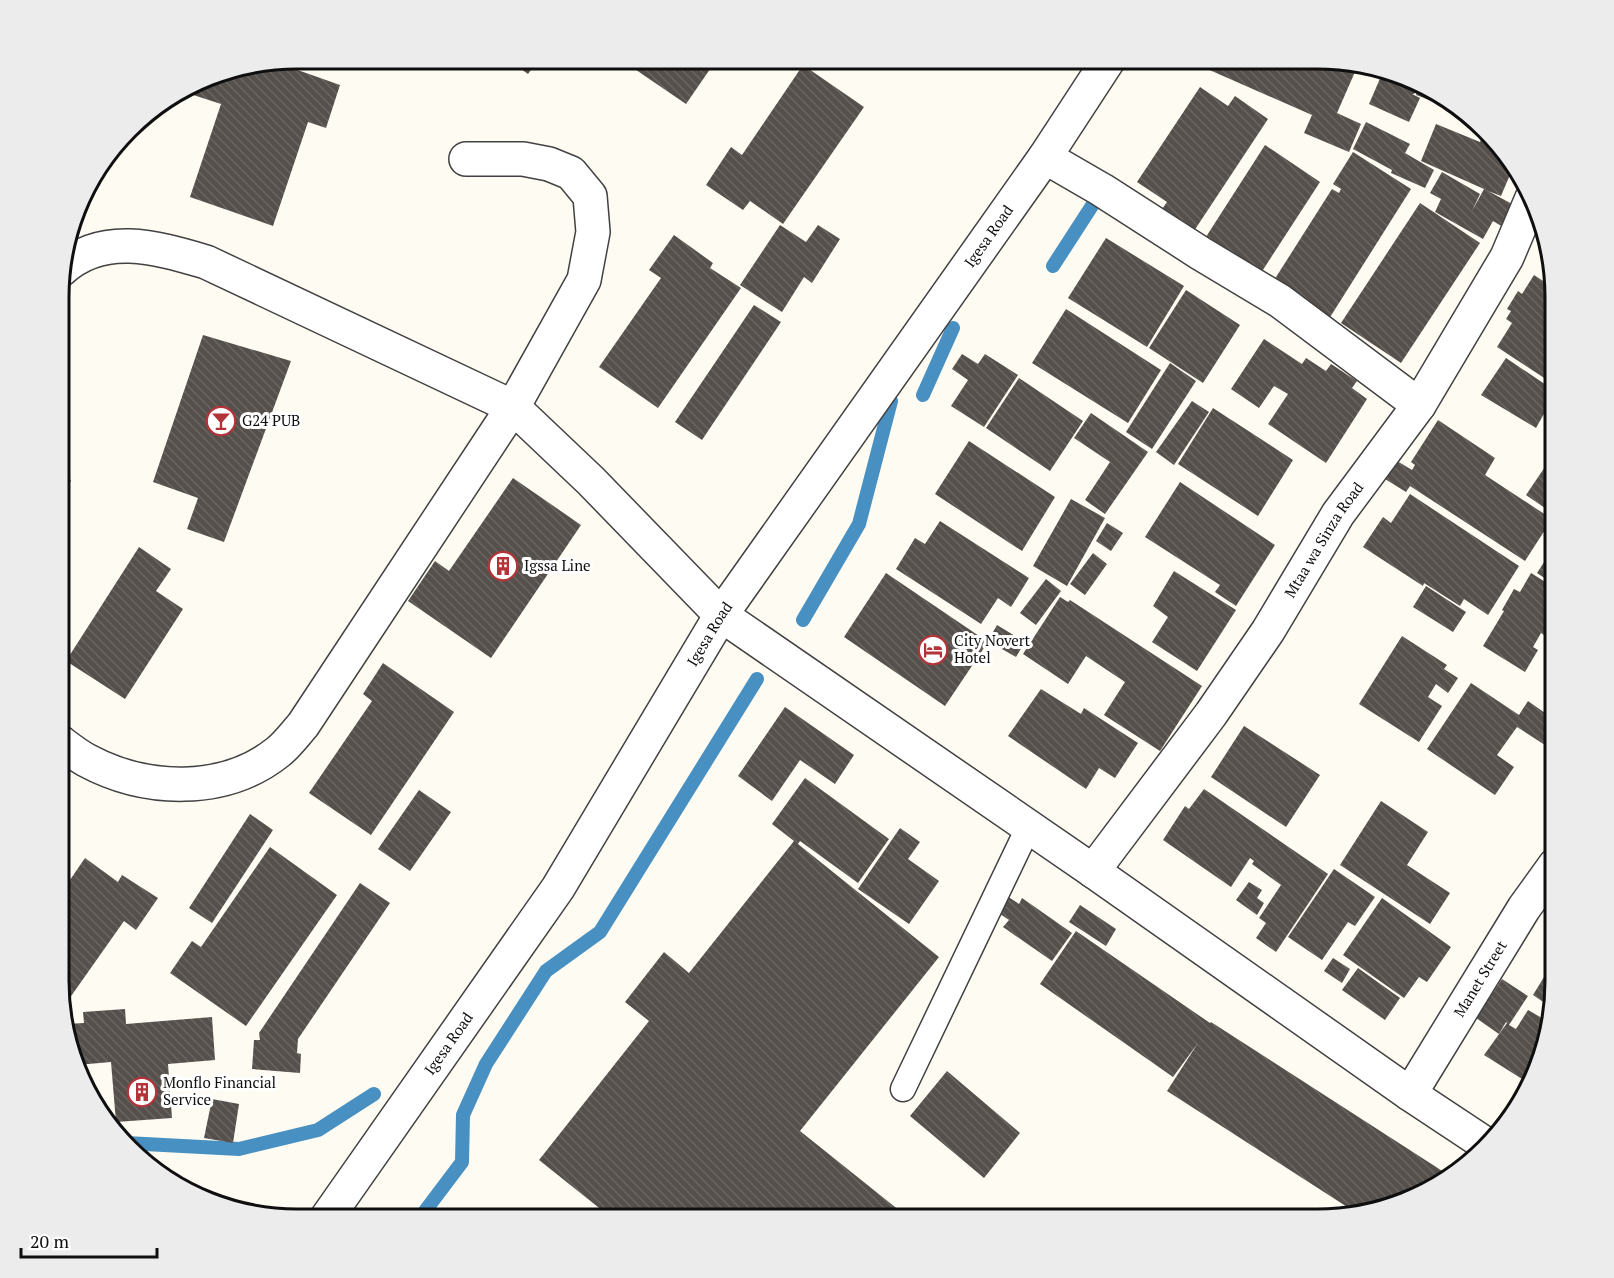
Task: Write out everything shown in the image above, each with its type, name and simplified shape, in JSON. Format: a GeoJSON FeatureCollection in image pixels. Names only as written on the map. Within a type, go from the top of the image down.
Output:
{"type":"FeatureCollection","features":[{"type":"Feature","properties":{"kind":"street","name":"Igesa Road"},"geometry":{"type":"LineString","coordinates":[[333,1209],[558,888],[722,615],[1046,157],[1103,69]]}},
{"type":"Feature","properties":{"kind":"street"},"geometry":{"type":"LineString","coordinates":[[1046,157],[1280,301],[1419,405]]}},
{"type":"Feature","properties":{"kind":"street"},"geometry":{"type":"LineString","coordinates":[[69,748],[86,760],[126,777],[178,786],[215,782],[249,770],[278,752],[303,726],[513,407],[584,280],[593,232],[590,196],[571,173],[549,164],[523,159],[466,159]]}},
{"type":"Feature","properties":{"kind":"street","name":"Mtaa wa Sinza Road"},"geometry":{"type":"LineString","coordinates":[[1093,871],[1211,714],[1268,631],[1338,514],[1419,405],[1507,257],[1527,209]]}},
{"type":"Feature","properties":{"kind":"street"},"geometry":{"type":"LineString","coordinates":[[72,263],[92,250],[129,245],[164,250],[206,262],[513,407],[591,481],[722,615],[1480,1140]]}},
{"type":"Feature","properties":{"kind":"street","name":"Manet Street"},"geometry":{"type":"LineString","coordinates":[[1410,1094],[1524,908],[1545,879]]}},
{"type":"Feature","properties":{"kind":"lane"},"geometry":{"type":"LineString","coordinates":[[903,1089],[1029,826]]}},
{"type":"Feature","properties":{"kind":"building"},"geometry":{"type":"Polygon","coordinates":[[[282,69],[295,69],[340,85],[326,128],[308,122],[273,226],[190,197],[221,104],[193,95],[224,81],[253,73],[282,69]]]}},
{"type":"Feature","properties":{"kind":"building"},"geometry":{"type":"Polygon","coordinates":[[[521,69],[532,69],[528,74],[521,69]]]}},
{"type":"Feature","properties":{"kind":"building"},"geometry":{"type":"Polygon","coordinates":[[[635,69],[710,69],[686,104],[635,69]]]}},
{"type":"Feature","properties":{"kind":"building"},"geometry":{"type":"Polygon","coordinates":[[[800,69],[809,69],[864,107],[783,224],[750,201],[743,210],[706,185],[731,147],[742,155],[800,69]]]}},
{"type":"Feature","properties":{"kind":"building"},"geometry":{"type":"Polygon","coordinates":[[[1207,69],[1332,69],[1355,72],[1337,113],[1361,124],[1349,152],[1304,133],[1312,115],[1207,69]]]}},
{"type":"Feature","properties":{"kind":"building"},"geometry":{"type":"Polygon","coordinates":[[[1380,78],[1404,86],[1415,92],[1412,94],[1420,98],[1409,122],[1369,104],[1380,78]]]}},
{"type":"Feature","properties":{"kind":"building"},"geometry":{"type":"Polygon","coordinates":[[[1200,87],[1228,106],[1235,96],[1268,119],[1192,234],[1160,212],[1167,202],[1137,182],[1200,87]]]}},
{"type":"Feature","properties":{"kind":"building"},"geometry":{"type":"Polygon","coordinates":[[[1417,92],[1434,102],[1416,95],[1417,92]]]}},
{"type":"Feature","properties":{"kind":"building"},"geometry":{"type":"Polygon","coordinates":[[[1366,122],[1410,144],[1405,153],[1434,170],[1425,188],[1391,173],[1392,170],[1353,149],[1366,122]]]}},
{"type":"Feature","properties":{"kind":"building"},"geometry":{"type":"Polygon","coordinates":[[[1436,124],[1480,142],[1481,139],[1510,175],[1501,196],[1488,191],[1514,205],[1503,227],[1493,221],[1483,239],[1435,212],[1441,199],[1430,193],[1442,172],[1480,194],[1472,211],[1484,189],[1421,161],[1436,124]]]}},
{"type":"Feature","properties":{"kind":"building"},"geometry":{"type":"Polygon","coordinates":[[[1265,145],[1320,182],[1259,276],[1204,240],[1265,145]]]}},
{"type":"Feature","properties":{"kind":"building"},"geometry":{"type":"Polygon","coordinates":[[[1353,152],[1411,189],[1327,322],[1271,285],[1332,189],[1339,193],[1341,189],[1333,184],[1353,152]]]}},
{"type":"Feature","properties":{"kind":"building"},"geometry":{"type":"Polygon","coordinates":[[[1420,203],[1480,243],[1401,363],[1341,323],[1420,203]]]}},
{"type":"Feature","properties":{"kind":"building"},"geometry":{"type":"Polygon","coordinates":[[[780,225],[806,242],[818,225],[840,239],[812,283],[804,277],[782,312],[740,285],[780,225]]]}},
{"type":"Feature","properties":{"kind":"building"},"geometry":{"type":"Polygon","coordinates":[[[674,235],[713,263],[710,268],[741,288],[658,408],[599,367],[661,278],[649,270],[674,235]]]}},
{"type":"Feature","properties":{"kind":"building"},"geometry":{"type":"Polygon","coordinates":[[[1106,238],[1184,286],[1147,347],[1068,298],[1106,238]]]}},
{"type":"Feature","properties":{"kind":"building"},"geometry":{"type":"Polygon","coordinates":[[[1534,275],[1545,282],[1545,378],[1497,347],[1512,323],[1506,319],[1511,311],[1507,309],[1518,291],[1522,294],[1534,275]]]}},
{"type":"Feature","properties":{"kind":"building"},"geometry":{"type":"Polygon","coordinates":[[[1186,290],[1240,325],[1203,383],[1149,348],[1186,290]]]}},
{"type":"Feature","properties":{"kind":"building"},"geometry":{"type":"Polygon","coordinates":[[[754,305],[781,322],[702,440],[675,422],[754,305]]]}},
{"type":"Feature","properties":{"kind":"building"},"geometry":{"type":"Polygon","coordinates":[[[1066,309],[1161,370],[1128,423],[1032,363],[1066,309]]]}},
{"type":"Feature","properties":{"kind":"building","name":"G24 PUB"},"geometry":{"type":"Polygon","coordinates":[[[203,335],[291,361],[224,542],[187,529],[198,498],[153,482],[203,335]]]}},
{"type":"Feature","properties":{"kind":"building"},"geometry":{"type":"Polygon","coordinates":[[[1264,339],[1302,364],[1306,358],[1326,371],[1331,364],[1357,381],[1352,388],[1367,399],[1326,463],[1268,424],[1288,394],[1274,386],[1259,408],[1231,389],[1264,339]]]}},
{"type":"Feature","properties":{"kind":"building"},"geometry":{"type":"Polygon","coordinates":[[[962,354],[978,364],[985,354],[1018,375],[984,427],[951,406],[968,380],[952,369],[962,354]]]}},
{"type":"Feature","properties":{"kind":"building"},"geometry":{"type":"Polygon","coordinates":[[[1506,358],[1545,384],[1545,412],[1536,428],[1481,395],[1506,358]]]}},
{"type":"Feature","properties":{"kind":"building"},"geometry":{"type":"Polygon","coordinates":[[[1170,363],[1196,381],[1152,449],[1126,432],[1170,363]]]}},
{"type":"Feature","properties":{"kind":"building"},"geometry":{"type":"Polygon","coordinates":[[[1019,378],[1083,421],[1050,471],[986,428],[1019,378]]]}},
{"type":"Feature","properties":{"kind":"building"},"geometry":{"type":"Polygon","coordinates":[[[1192,401],[1209,412],[1174,465],[1156,452],[1192,401]]]}},
{"type":"Feature","properties":{"kind":"building"},"geometry":{"type":"Polygon","coordinates":[[[1213,408],[1293,460],[1258,516],[1178,464],[1213,408]]]}},
{"type":"Feature","properties":{"kind":"building"},"geometry":{"type":"Polygon","coordinates":[[[1091,413],[1148,452],[1105,514],[1085,500],[1110,462],[1074,438],[1091,413]]]}},
{"type":"Feature","properties":{"kind":"building"},"geometry":{"type":"Polygon","coordinates":[[[1438,420],[1495,458],[1485,475],[1545,514],[1545,530],[1525,561],[1410,486],[1406,492],[1385,479],[1397,461],[1412,470],[1415,465],[1411,462],[1438,420]]]}},
{"type":"Feature","properties":{"kind":"building"},"geometry":{"type":"Polygon","coordinates":[[[969,441],[1055,497],[1022,551],[935,494],[969,441]]]}},
{"type":"Feature","properties":{"kind":"building"},"geometry":{"type":"Polygon","coordinates":[[[1545,467],[1545,508],[1526,495],[1545,467]]]}},
{"type":"Feature","properties":{"kind":"building","name":"Igssa Line"},"geometry":{"type":"Polygon","coordinates":[[[513,478],[581,525],[491,658],[408,601],[435,561],[449,571],[513,478]]]}},
{"type":"Feature","properties":{"kind":"building"},"geometry":{"type":"Polygon","coordinates":[[[1180,482],[1275,545],[1236,606],[1215,592],[1220,585],[1145,537],[1180,482]]]}},
{"type":"Feature","properties":{"kind":"building"},"geometry":{"type":"Polygon","coordinates":[[[1410,494],[1519,566],[1488,615],[1464,599],[1460,606],[1424,583],[1423,586],[1363,547],[1383,517],[1391,523],[1410,494]]]}},
{"type":"Feature","properties":{"kind":"building"},"geometry":{"type":"Polygon","coordinates":[[[1071,499],[1105,518],[1067,586],[1033,566],[1071,499]]]}},
{"type":"Feature","properties":{"kind":"building"},"geometry":{"type":"Polygon","coordinates":[[[940,521],[1029,578],[1011,607],[998,598],[981,624],[896,569],[915,538],[925,544],[940,521]]]}},
{"type":"Feature","properties":{"kind":"building"},"geometry":{"type":"Polygon","coordinates":[[[1107,523],[1123,533],[1111,551],[1096,541],[1107,523]]]}},
{"type":"Feature","properties":{"kind":"building"},"geometry":{"type":"Polygon","coordinates":[[[139,547],[171,569],[156,591],[183,609],[125,699],[69,663],[69,656],[139,547]]]}},
{"type":"Feature","properties":{"kind":"building"},"geometry":{"type":"Polygon","coordinates":[[[1093,553],[1107,564],[1085,595],[1070,584],[1093,553]]]}},
{"type":"Feature","properties":{"kind":"building"},"geometry":{"type":"Polygon","coordinates":[[[1545,561],[1545,578],[1537,573],[1545,561]]]}},
{"type":"Feature","properties":{"kind":"building"},"geometry":{"type":"Polygon","coordinates":[[[1174,571],[1236,610],[1197,671],[1152,642],[1168,617],[1153,606],[1174,571]]]}},
{"type":"Feature","properties":{"kind":"building"},"geometry":{"type":"Polygon","coordinates":[[[886,573],[988,642],[945,706],[844,637],[886,573]]]}},
{"type":"Feature","properties":{"kind":"building"},"geometry":{"type":"Polygon","coordinates":[[[1531,573],[1545,582],[1545,636],[1541,633],[1533,647],[1538,650],[1525,672],[1483,646],[1514,589],[1520,592],[1531,573]]]}},
{"type":"Feature","properties":{"kind":"building"},"geometry":{"type":"Polygon","coordinates":[[[1046,579],[1061,591],[1036,625],[1020,613],[1046,579]]]}},
{"type":"Feature","properties":{"kind":"building"},"geometry":{"type":"Polygon","coordinates":[[[1426,586],[1466,612],[1453,632],[1413,607],[1426,586]]]}},
{"type":"Feature","properties":{"kind":"building"},"geometry":{"type":"Polygon","coordinates":[[[1060,597],[1068,602],[1070,600],[1202,686],[1160,751],[1104,715],[1125,682],[1086,656],[1068,684],[1023,654],[1060,597]]]}},
{"type":"Feature","properties":{"kind":"building"},"geometry":{"type":"Polygon","coordinates":[[[997,625],[1025,642],[1016,657],[988,641],[997,625]]]}},
{"type":"Feature","properties":{"kind":"building"},"geometry":{"type":"Polygon","coordinates":[[[1402,636],[1447,665],[1444,669],[1458,678],[1448,693],[1436,684],[1428,697],[1442,706],[1419,742],[1359,704],[1402,636]]]}},
{"type":"Feature","properties":{"kind":"building"},"geometry":{"type":"Polygon","coordinates":[[[383,663],[454,712],[371,835],[309,793],[372,701],[363,694],[383,663]]]}},
{"type":"Feature","properties":{"kind":"building"},"geometry":{"type":"Polygon","coordinates":[[[1471,683],[1519,715],[1528,701],[1545,713],[1545,745],[1517,727],[1497,755],[1514,767],[1495,795],[1427,749],[1471,683]]]}},
{"type":"Feature","properties":{"kind":"building"},"geometry":{"type":"Polygon","coordinates":[[[1041,689],[1081,714],[1084,708],[1138,743],[1115,778],[1099,768],[1086,789],[1008,736],[1041,689]]]}},
{"type":"Feature","properties":{"kind":"building"},"geometry":{"type":"Polygon","coordinates":[[[785,707],[854,755],[835,784],[800,760],[772,801],[738,776],[785,707]]]}},
{"type":"Feature","properties":{"kind":"building"},"geometry":{"type":"Polygon","coordinates":[[[1244,726],[1320,775],[1286,827],[1211,777],[1244,726]]]}},
{"type":"Feature","properties":{"kind":"building"},"geometry":{"type":"Polygon","coordinates":[[[805,778],[889,839],[858,883],[800,841],[798,844],[939,957],[800,1131],[898,1209],[600,1209],[539,1160],[649,1021],[625,1002],[664,952],[689,973],[794,841],[772,824],[805,778]]]}},
{"type":"Feature","properties":{"kind":"building"},"geometry":{"type":"Polygon","coordinates":[[[1204,789],[1328,874],[1276,952],[1256,938],[1266,923],[1259,918],[1281,885],[1252,864],[1254,861],[1250,858],[1231,887],[1163,840],[1185,806],[1189,809],[1204,789]]]}},
{"type":"Feature","properties":{"kind":"building"},"geometry":{"type":"Polygon","coordinates":[[[419,790],[451,812],[410,871],[378,849],[419,790]]]}},
{"type":"Feature","properties":{"kind":"building"},"geometry":{"type":"Polygon","coordinates":[[[1381,801],[1428,832],[1407,865],[1450,893],[1430,924],[1340,865],[1381,801]]]}},
{"type":"Feature","properties":{"kind":"building"},"geometry":{"type":"Polygon","coordinates":[[[250,814],[273,830],[212,923],[189,908],[250,814]]]}},
{"type":"Feature","properties":{"kind":"building"},"geometry":{"type":"Polygon","coordinates":[[[900,828],[920,842],[908,859],[939,881],[909,924],[858,889],[900,828]]]}},
{"type":"Feature","properties":{"kind":"building"},"geometry":{"type":"Polygon","coordinates":[[[270,847],[337,895],[246,1026],[170,973],[192,941],[201,947],[270,847]]]}},
{"type":"Feature","properties":{"kind":"building"},"geometry":{"type":"Polygon","coordinates":[[[85,858],[118,882],[122,875],[158,898],[136,930],[124,921],[69,999],[69,996],[69,881],[85,858]]]}},
{"type":"Feature","properties":{"kind":"building"},"geometry":{"type":"Polygon","coordinates":[[[1334,869],[1375,897],[1355,926],[1348,922],[1322,960],[1288,937],[1334,869]]]}},
{"type":"Feature","properties":{"kind":"building"},"geometry":{"type":"Polygon","coordinates":[[[1249,882],[1262,890],[1257,898],[1264,903],[1257,915],[1236,900],[1249,882]]]}},
{"type":"Feature","properties":{"kind":"building"},"geometry":{"type":"Polygon","coordinates":[[[360,883],[390,903],[298,1039],[297,1053],[301,1054],[300,1073],[252,1069],[254,1040],[260,1040],[259,1033],[360,883]]]}},
{"type":"Feature","properties":{"kind":"building"},"geometry":{"type":"Polygon","coordinates":[[[1007,896],[1019,904],[1022,898],[1072,933],[1052,961],[1003,927],[1009,920],[997,912],[1007,896]]]}},
{"type":"Feature","properties":{"kind":"building"},"geometry":{"type":"Polygon","coordinates":[[[1382,898],[1451,947],[1427,982],[1419,977],[1404,998],[1343,955],[1382,898]]]}},
{"type":"Feature","properties":{"kind":"building"},"geometry":{"type":"Polygon","coordinates":[[[1080,905],[1116,929],[1106,946],[1069,922],[1080,905]]]}},
{"type":"Feature","properties":{"kind":"building"},"geometry":{"type":"Polygon","coordinates":[[[1076,931],[1210,1023],[1443,1171],[1404,1192],[1347,1207],[1167,1091],[1198,1043],[1173,1077],[1040,984],[1076,931]]]}},
{"type":"Feature","properties":{"kind":"building"},"geometry":{"type":"Polygon","coordinates":[[[1333,958],[1350,969],[1342,983],[1324,971],[1333,958]]]}},
{"type":"Feature","properties":{"kind":"building"},"geometry":{"type":"Polygon","coordinates":[[[1358,968],[1400,998],[1385,1020],[1342,990],[1358,968]]]}},
{"type":"Feature","properties":{"kind":"building"},"geometry":{"type":"Polygon","coordinates":[[[1545,975],[1544,1003],[1533,995],[1545,975]]]}},
{"type":"Feature","properties":{"kind":"building"},"geometry":{"type":"Polygon","coordinates":[[[1502,979],[1528,996],[1509,1025],[1516,1029],[1528,1010],[1542,1018],[1533,1054],[1522,1079],[1484,1055],[1507,1023],[1499,1034],[1476,1018],[1502,979]]]}},
{"type":"Feature","properties":{"kind":"building","name":"Monflo Financial Service"},"geometry":{"type":"Polygon","coordinates":[[[125,1009],[126,1024],[212,1017],[215,1060],[168,1064],[172,1118],[118,1122],[111,1062],[85,1064],[81,1054],[73,1024],[84,1023],[83,1012],[125,1009]]]}},
{"type":"Feature","properties":{"kind":"building"},"geometry":{"type":"Polygon","coordinates":[[[947,1071],[1020,1133],[984,1178],[910,1116],[947,1071]]]}},
{"type":"Feature","properties":{"kind":"building"},"geometry":{"type":"Polygon","coordinates":[[[212,1099],[239,1104],[233,1143],[204,1138],[212,1099]]]}},
{"type":"Feature","properties":{"kind":"waterway"},"geometry":{"type":"LineString","coordinates":[[1053,266],[1097,198]]}},
{"type":"Feature","properties":{"kind":"waterway"},"geometry":{"type":"LineString","coordinates":[[923,395],[953,328]]}},
{"type":"Feature","properties":{"kind":"waterway"},"geometry":{"type":"LineString","coordinates":[[803,620],[859,524],[891,401]]}},
{"type":"Feature","properties":{"kind":"waterway"},"geometry":{"type":"LineString","coordinates":[[427,1209],[462,1162],[463,1115],[486,1064],[546,971],[600,932],[757,679]]}},
{"type":"Feature","properties":{"kind":"waterway"},"geometry":{"type":"LineString","coordinates":[[138,1144],[239,1149],[318,1130],[374,1094]]}},
{"type":"Feature","properties":{"kind":"place","name":"G24 PUB"},"geometry":{"type":"Point","coordinates":[221,421]}},
{"type":"Feature","properties":{"kind":"place","name":"Igssa Line"},"geometry":{"type":"Point","coordinates":[503,566]}},
{"type":"Feature","properties":{"kind":"place","name":"City Novert Hotel"},"geometry":{"type":"Point","coordinates":[933,650]}},
{"type":"Feature","properties":{"kind":"place","name":"Monflo Financial Service"},"geometry":{"type":"Point","coordinates":[142,1092]}}]}
